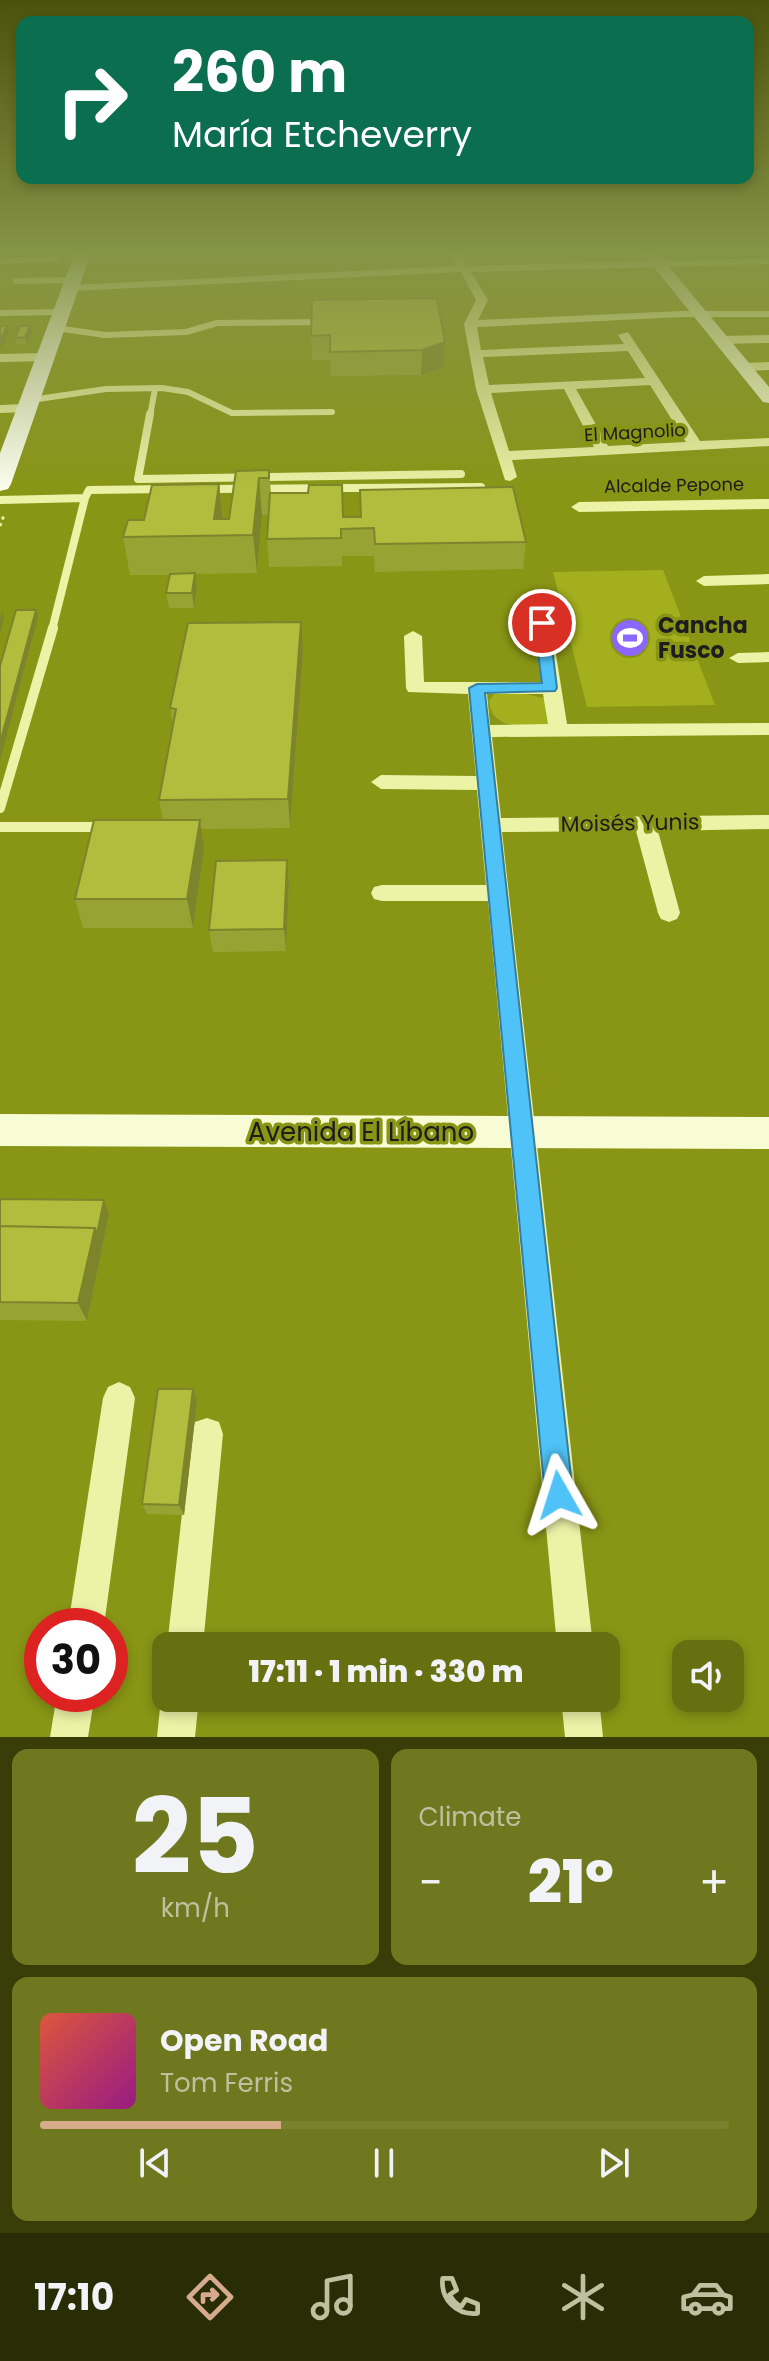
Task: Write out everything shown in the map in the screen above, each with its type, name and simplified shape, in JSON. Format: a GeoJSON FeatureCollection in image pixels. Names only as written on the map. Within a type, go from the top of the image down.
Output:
{"type":"FeatureCollection","features":[{"type":"Feature","properties":{"kind":"main road"},"geometry":{"type":"LineString","coordinates":[[0,484],[6,449],[29,404],[55,331]]}},
{"type":"Feature","properties":{"kind":"street"},"geometry":{"type":"LineString","coordinates":[[471,331],[483,389],[510,477]]}},
{"type":"Feature","properties":{"kind":"street"},"geometry":{"type":"LineString","coordinates":[[621,331],[696,446]]}},
{"type":"Feature","properties":{"kind":"street"},"geometry":{"type":"LineString","coordinates":[[716,331],[768,396]]}},
{"type":"Feature","properties":{"kind":"street"},"geometry":{"type":"LineString","coordinates":[[723,340],[769,339]]}},
{"type":"Feature","properties":{"kind":"street"},"geometry":{"type":"LineString","coordinates":[[476,354],[632,347]]}},
{"type":"Feature","properties":{"kind":"street"},"geometry":{"type":"LineString","coordinates":[[0,358],[46,357]]}},
{"type":"Feature","properties":{"kind":"street"},"geometry":{"type":"LineString","coordinates":[[744,367],[769,366]]}},
{"type":"Feature","properties":{"kind":"street"},"geometry":{"type":"LineString","coordinates":[[483,389],[654,381]]}},
{"type":"Feature","properties":{"kind":"street"},"geometry":{"type":"LineString","coordinates":[[568,385],[603,451]]}},
{"type":"Feature","properties":{"kind":"street"},"geometry":{"type":"LineString","coordinates":[[0,409],[29,404]]}},
{"type":"Feature","properties":{"kind":"street","name":"El Magnolio"},"geometry":{"type":"LineString","coordinates":[[502,456],[769,442]]}},
{"type":"Feature","properties":{"kind":"street","name":"Alcalde Pepone"},"geometry":{"type":"LineString","coordinates":[[579,507],[769,504]]}},
{"type":"Feature","properties":{"kind":"street"},"geometry":{"type":"LineString","coordinates":[[704,581],[769,579]]}},
{"type":"Feature","properties":{"kind":"street"},"geometry":{"type":"LineString","coordinates":[[542,623],[558,730]]}},
{"type":"Feature","properties":{"kind":"street"},"geometry":{"type":"LineString","coordinates":[[413,636],[415,688],[550,688]]}},
{"type":"Feature","properties":{"kind":"street"},"geometry":{"type":"LineString","coordinates":[[738,658],[769,657]]}},
{"type":"Feature","properties":{"kind":"street"},"geometry":{"type":"LineString","coordinates":[[477,688],[574,1632]]}},
{"type":"Feature","properties":{"kind":"street"},"geometry":{"type":"LineString","coordinates":[[481,731],[769,729]]}},
{"type":"Feature","properties":{"kind":"street"},"geometry":{"type":"LineString","coordinates":[[381,782],[486,783]]}},
{"type":"Feature","properties":{"kind":"street","name":"Moisés Yunis"},"geometry":{"type":"LineString","coordinates":[[490,825],[769,822]]}},
{"type":"Feature","properties":{"kind":"street"},"geometry":{"type":"LineString","coordinates":[[645,823],[669,913]]}},
{"type":"Feature","properties":{"kind":"street"},"geometry":{"type":"LineString","coordinates":[[382,893],[497,893]]}},
{"type":"Feature","properties":{"kind":"street","name":"Avenida El Líbano"},"geometry":{"type":"LineString","coordinates":[[0,1130],[769,1133]]}},
{"type":"Feature","properties":{"kind":"street"},"geometry":{"type":"LineString","coordinates":[[89,1608],[119,1398]]}},
{"type":"Feature","properties":{"kind":"street"},"geometry":{"type":"LineString","coordinates":[[186,1632],[207,1434]]}},
{"type":"Feature","properties":{"kind":"street"},"geometry":{"type":"LineString","coordinates":[[69,1737],[73,1712]]}},
{"type":"Feature","properties":{"kind":"street"},"geometry":{"type":"LineString","coordinates":[[176,1737],[179,1712]]}},
{"type":"Feature","properties":{"kind":"street"},"geometry":{"type":"LineString","coordinates":[[581,1712],[584,1737]]}},
{"type":"Feature","properties":{"kind":"lane"},"geometry":{"type":"LineString","coordinates":[[93,331],[105,335],[189,331]]}},
{"type":"Feature","properties":{"kind":"lane"},"geometry":{"type":"LineString","coordinates":[[29,404],[90,391],[155,389],[181,390],[196,395],[220,411],[232,413],[332,412]]}},
{"type":"Feature","properties":{"kind":"lane"},"geometry":{"type":"LineString","coordinates":[[155,389],[138,479],[461,474]]}},
{"type":"Feature","properties":{"kind":"lane"},"geometry":{"type":"LineString","coordinates":[[199,489],[481,487]]}},
{"type":"Feature","properties":{"kind":"lane"},"geometry":{"type":"LineString","coordinates":[[0,808],[57,615],[89,490],[183,489]]}},
{"type":"Feature","properties":{"kind":"lane"},"geometry":{"type":"LineString","coordinates":[[0,500],[85,498]]}},
{"type":"Feature","properties":{"kind":"lane"},"geometry":{"type":"LineString","coordinates":[[0,827],[102,827]]}},
{"type":"Feature","properties":{"kind":"green space","name":"Cancha Fusco"},"geometry":{"type":"Polygon","coordinates":[[[663,570],[715,705],[587,707],[553,572],[663,570]]]}},
{"type":"Feature","properties":{"kind":"green space"},"geometry":{"type":"Polygon","coordinates":[[[522,693],[547,699],[549,724],[511,725],[496,718],[489,701],[494,694],[522,693]]]}},
{"type":"Feature","properties":{"kind":"building"},"geometry":{"type":"Polygon","coordinates":[[[18,331],[28,331],[25,337],[15,338],[18,331]]]}},
{"type":"Feature","properties":{"kind":"building"},"geometry":{"type":"Polygon","coordinates":[[[311,331],[443,331],[445,342],[422,350],[330,352],[330,335],[311,336],[311,331]]]}},
{"type":"Feature","properties":{"kind":"building"},"geometry":{"type":"Polygon","coordinates":[[[269,470],[269,478],[259,478],[253,535],[123,537],[128,520],[144,520],[152,485],[219,484],[214,519],[229,519],[236,471],[269,470]]]}},
{"type":"Feature","properties":{"kind":"building"},"geometry":{"type":"Polygon","coordinates":[[[309,485],[342,485],[343,517],[361,517],[360,490],[513,487],[526,542],[375,544],[374,528],[341,529],[341,538],[267,539],[270,493],[308,493],[309,485]]]}},
{"type":"Feature","properties":{"kind":"building"},"geometry":{"type":"Polygon","coordinates":[[[195,573],[192,593],[166,593],[170,574],[195,573]]]}},
{"type":"Feature","properties":{"kind":"building"},"geometry":{"type":"Polygon","coordinates":[[[16,610],[36,610],[0,743],[0,666],[16,610]]]}},
{"type":"Feature","properties":{"kind":"building"},"geometry":{"type":"Polygon","coordinates":[[[301,622],[288,799],[159,800],[176,709],[170,708],[188,623],[301,622]]]}},
{"type":"Feature","properties":{"kind":"building"},"geometry":{"type":"Polygon","coordinates":[[[94,820],[200,820],[187,899],[75,899],[94,820]]]}},
{"type":"Feature","properties":{"kind":"building"},"geometry":{"type":"Polygon","coordinates":[[[287,860],[284,929],[209,930],[216,861],[287,860]]]}},
{"type":"Feature","properties":{"kind":"building"},"geometry":{"type":"Polygon","coordinates":[[[0,1199],[104,1200],[97,1234],[95,1228],[0,1226],[0,1199]]]}},
{"type":"Feature","properties":{"kind":"building"},"geometry":{"type":"Polygon","coordinates":[[[0,1226],[95,1228],[78,1303],[0,1302],[0,1226]]]}},
{"type":"Feature","properties":{"kind":"building"},"geometry":{"type":"Polygon","coordinates":[[[158,1389],[193,1389],[179,1505],[142,1504],[158,1389]]]}},
{"type":"Feature","properties":{"kind":"place","name":"Cancha Fusco"},"geometry":{"type":"Point","coordinates":[630,638]}},
{"type":"Feature","properties":{"kind":"route"},"geometry":{"type":"LineString","coordinates":[[542,623],[550,688],[477,688],[559,1495]]}}]}
